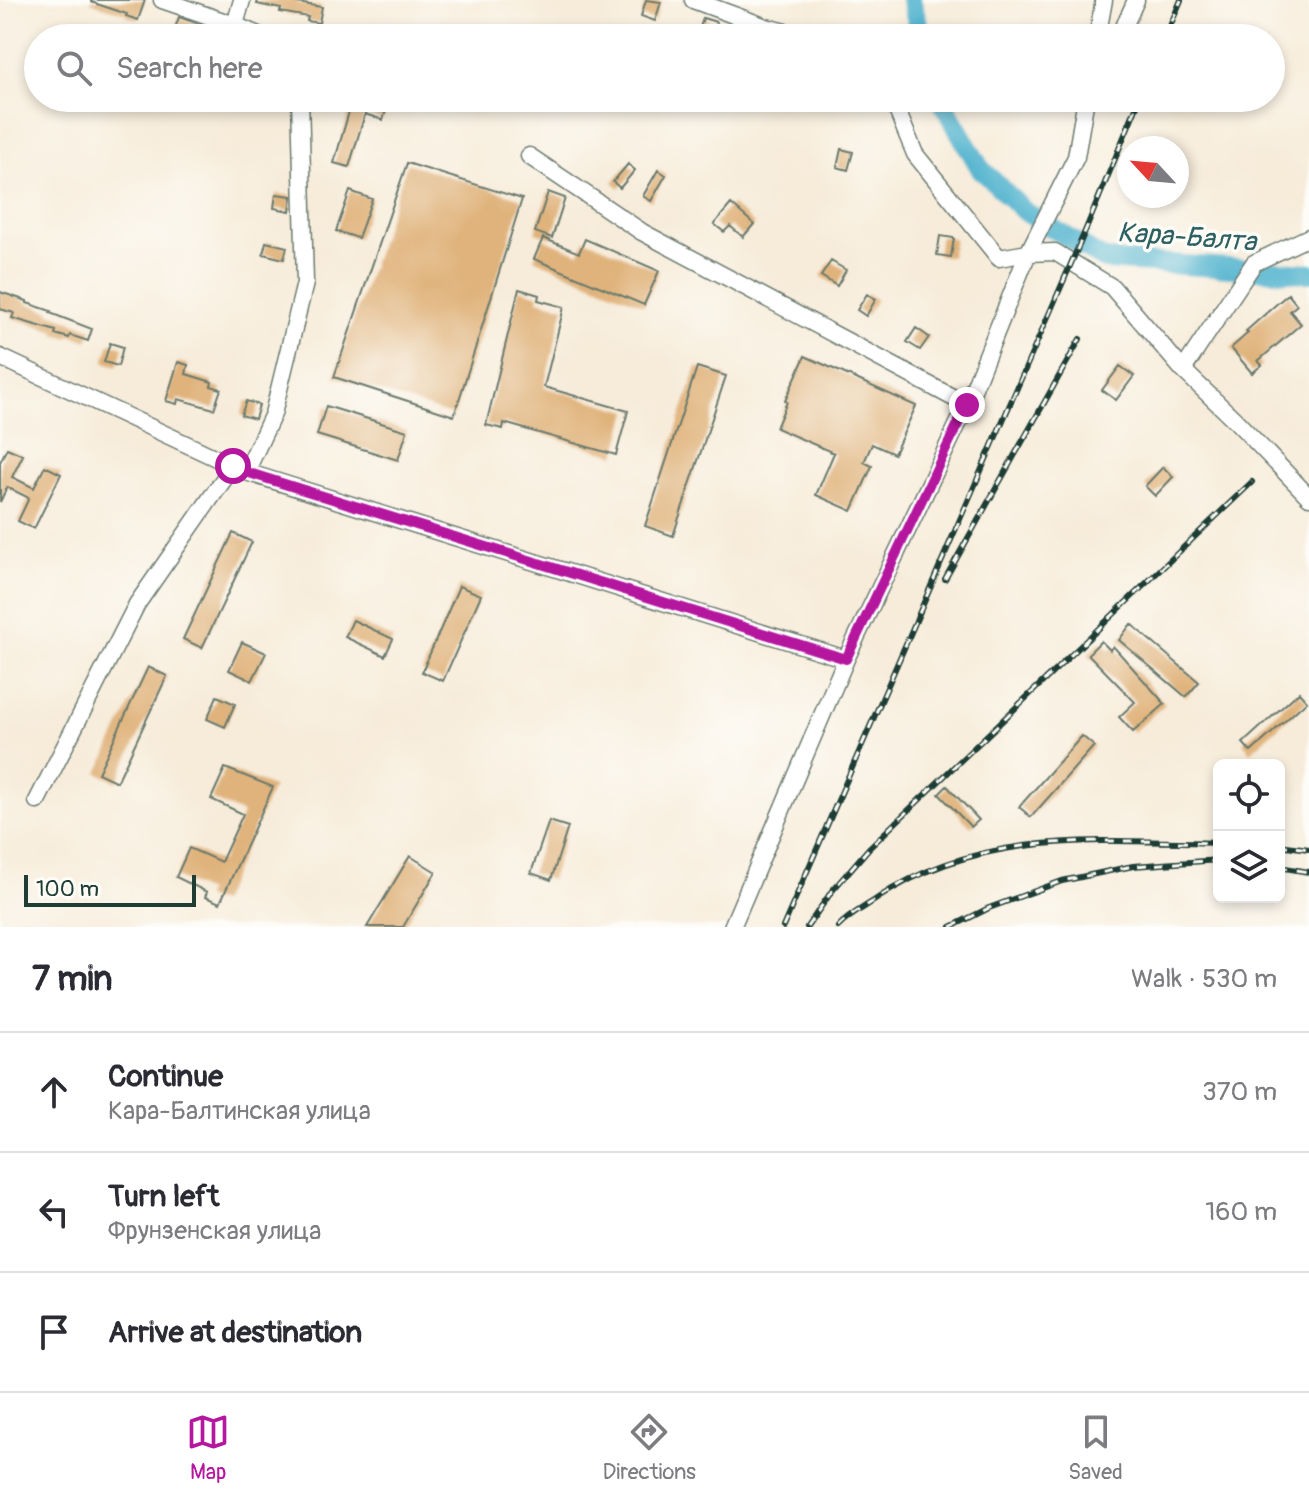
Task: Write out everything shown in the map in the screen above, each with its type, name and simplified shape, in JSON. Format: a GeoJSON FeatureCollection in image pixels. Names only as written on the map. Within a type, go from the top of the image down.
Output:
{"type":"FeatureCollection","features":[{"type":"Feature","properties":{"kind":"street"},"geometry":{"type":"LineString","coordinates":[[162,0],[232,24]]}},
{"type":"Feature","properties":{"kind":"street"},"geometry":{"type":"LineString","coordinates":[[235,24],[242,0]]}},
{"type":"Feature","properties":{"kind":"street"},"geometry":{"type":"LineString","coordinates":[[693,0],[758,24]]}},
{"type":"Feature","properties":{"kind":"street"},"geometry":{"type":"LineString","coordinates":[[1100,24],[1104,0]]}},
{"type":"Feature","properties":{"kind":"street"},"geometry":{"type":"LineString","coordinates":[[1125,24],[1135,3],[1150,0]]}},
{"type":"Feature","properties":{"kind":"street"},"geometry":{"type":"LineString","coordinates":[[37,801],[137,604],[240,469],[273,414],[305,283],[300,112]]}},
{"type":"Feature","properties":{"kind":"street"},"geometry":{"type":"LineString","coordinates":[[898,112],[915,154],[999,258],[1055,252],[1112,287],[1183,370],[1309,497]]}},
{"type":"Feature","properties":{"kind":"street"},"geometry":{"type":"LineString","coordinates":[[732,927],[846,659],[967,405],[1028,253],[1076,157],[1084,112]]}},
{"type":"Feature","properties":{"kind":"street"},"geometry":{"type":"LineString","coordinates":[[529,156],[642,232],[967,405]]}},
{"type":"Feature","properties":{"kind":"street"},"geometry":{"type":"LineString","coordinates":[[1183,370],[1254,263],[1309,237]]}},
{"type":"Feature","properties":{"kind":"street"},"geometry":{"type":"LineString","coordinates":[[0,357],[240,469],[846,659]]}},
{"type":"Feature","properties":{"kind":"building"},"geometry":{"type":"Polygon","coordinates":[[[91,0],[145,0],[138,20],[91,0]]]}},
{"type":"Feature","properties":{"kind":"building"},"geometry":{"type":"Polygon","coordinates":[[[258,0],[298,0],[297,3],[322,7],[319,23],[307,21],[308,17],[257,4],[258,0]]]}},
{"type":"Feature","properties":{"kind":"building"},"geometry":{"type":"Polygon","coordinates":[[[646,0],[661,2],[655,21],[641,16],[646,0]]]}},
{"type":"Feature","properties":{"kind":"building"},"geometry":{"type":"Polygon","coordinates":[[[179,17],[199,24],[176,24],[179,17]]]}},
{"type":"Feature","properties":{"kind":"building"},"geometry":{"type":"Polygon","coordinates":[[[703,18],[716,22],[716,24],[701,24],[703,18]]]}},
{"type":"Feature","properties":{"kind":"building"},"geometry":{"type":"Polygon","coordinates":[[[349,112],[386,112],[383,120],[365,114],[349,167],[334,163],[349,112]]]}},
{"type":"Feature","properties":{"kind":"building"},"geometry":{"type":"Polygon","coordinates":[[[841,149],[853,152],[848,170],[837,167],[841,149]]]}},
{"type":"Feature","properties":{"kind":"building"},"geometry":{"type":"Polygon","coordinates":[[[407,163],[522,199],[454,416],[334,377],[407,163]]]}},
{"type":"Feature","properties":{"kind":"building"},"geometry":{"type":"Polygon","coordinates":[[[628,164],[635,170],[620,188],[613,182],[628,164]]]}},
{"type":"Feature","properties":{"kind":"building"},"geometry":{"type":"Polygon","coordinates":[[[658,170],[666,175],[651,201],[643,196],[658,170]]]}},
{"type":"Feature","properties":{"kind":"building"},"geometry":{"type":"Polygon","coordinates":[[[350,191],[372,199],[358,238],[336,231],[350,191]]]}},
{"type":"Feature","properties":{"kind":"building"},"geometry":{"type":"Polygon","coordinates":[[[548,192],[565,198],[552,238],[535,232],[548,192]]]}},
{"type":"Feature","properties":{"kind":"building"},"geometry":{"type":"Polygon","coordinates":[[[276,194],[292,196],[290,211],[274,208],[276,194]]]}},
{"type":"Feature","properties":{"kind":"building"},"geometry":{"type":"Polygon","coordinates":[[[731,204],[754,224],[743,237],[730,226],[724,232],[714,224],[731,204]]]}},
{"type":"Feature","properties":{"kind":"building"},"geometry":{"type":"Polygon","coordinates":[[[940,236],[954,238],[951,257],[937,255],[940,236]]]}},
{"type":"Feature","properties":{"kind":"building"},"geometry":{"type":"Polygon","coordinates":[[[543,238],[579,253],[585,239],[659,271],[644,305],[534,259],[543,238]]]}},
{"type":"Feature","properties":{"kind":"building"},"geometry":{"type":"Polygon","coordinates":[[[266,242],[287,247],[284,259],[263,254],[266,242]]]}},
{"type":"Feature","properties":{"kind":"building"},"geometry":{"type":"Polygon","coordinates":[[[831,261],[846,270],[837,286],[821,276],[831,261]]]}},
{"type":"Feature","properties":{"kind":"building"},"geometry":{"type":"Polygon","coordinates":[[[519,289],[539,295],[538,300],[564,307],[544,387],[628,411],[616,455],[504,423],[503,429],[486,425],[519,289]]]}},
{"type":"Feature","properties":{"kind":"building"},"geometry":{"type":"Polygon","coordinates":[[[0,292],[92,329],[88,341],[55,334],[56,331],[12,318],[14,313],[0,309],[0,292]]]}},
{"type":"Feature","properties":{"kind":"building"},"geometry":{"type":"Polygon","coordinates":[[[867,294],[876,299],[866,316],[857,310],[867,294]]]}},
{"type":"Feature","properties":{"kind":"building"},"geometry":{"type":"Polygon","coordinates":[[[1288,294],[1297,305],[1290,311],[1301,324],[1258,361],[1262,365],[1252,373],[1231,348],[1288,294]]]}},
{"type":"Feature","properties":{"kind":"building"},"geometry":{"type":"Polygon","coordinates":[[[916,328],[929,337],[920,350],[907,342],[916,328]]]}},
{"type":"Feature","properties":{"kind":"building"},"geometry":{"type":"Polygon","coordinates":[[[110,343],[123,347],[118,366],[104,362],[110,343]]]}},
{"type":"Feature","properties":{"kind":"building"},"geometry":{"type":"Polygon","coordinates":[[[805,356],[916,406],[894,454],[872,444],[864,462],[872,466],[852,511],[816,495],[834,453],[776,428],[805,356]]]}},
{"type":"Feature","properties":{"kind":"building"},"geometry":{"type":"Polygon","coordinates":[[[178,362],[188,365],[186,374],[212,382],[211,386],[221,389],[214,409],[178,399],[177,404],[166,401],[178,362]]]}},
{"type":"Feature","properties":{"kind":"building"},"geometry":{"type":"Polygon","coordinates":[[[1120,366],[1134,376],[1116,400],[1102,390],[1120,366]]]}},
{"type":"Feature","properties":{"kind":"building"},"geometry":{"type":"Polygon","coordinates":[[[697,367],[726,376],[673,536],[645,526],[697,367]]]}},
{"type":"Feature","properties":{"kind":"building"},"geometry":{"type":"Polygon","coordinates":[[[246,401],[259,405],[255,419],[241,415],[246,401]]]}},
{"type":"Feature","properties":{"kind":"building"},"geometry":{"type":"Polygon","coordinates":[[[326,406],[407,431],[398,460],[317,435],[326,406]]]}},
{"type":"Feature","properties":{"kind":"building"},"geometry":{"type":"Polygon","coordinates":[[[7,448],[23,455],[12,477],[34,488],[45,466],[61,474],[34,529],[18,521],[29,498],[7,487],[0,502],[0,462],[7,448]]]}},
{"type":"Feature","properties":{"kind":"building"},"geometry":{"type":"Polygon","coordinates":[[[1163,467],[1173,477],[1155,496],[1145,486],[1163,467]]]}},
{"type":"Feature","properties":{"kind":"building"},"geometry":{"type":"Polygon","coordinates":[[[233,533],[252,542],[202,648],[183,639],[233,533]]]}},
{"type":"Feature","properties":{"kind":"building"},"geometry":{"type":"Polygon","coordinates":[[[459,586],[481,595],[443,681],[422,672],[459,586]]]}},
{"type":"Feature","properties":{"kind":"building"},"geometry":{"type":"Polygon","coordinates":[[[353,620],[393,639],[385,656],[345,637],[353,620]]]}},
{"type":"Feature","properties":{"kind":"building"},"geometry":{"type":"Polygon","coordinates":[[[1131,624],[1199,682],[1186,697],[1119,640],[1131,624]]]}},
{"type":"Feature","properties":{"kind":"building"},"geometry":{"type":"Polygon","coordinates":[[[1101,641],[1110,650],[1113,646],[1165,704],[1133,732],[1119,717],[1135,702],[1088,654],[1101,641]]]}},
{"type":"Feature","properties":{"kind":"building"},"geometry":{"type":"Polygon","coordinates":[[[242,642],[266,653],[252,681],[229,670],[242,642]]]}},
{"type":"Feature","properties":{"kind":"building"},"geometry":{"type":"Polygon","coordinates":[[[148,667],[167,676],[117,782],[98,773],[148,667]]]}},
{"type":"Feature","properties":{"kind":"building"},"geometry":{"type":"Polygon","coordinates":[[[1299,692],[1307,701],[1251,752],[1243,743],[1299,692]]]}},
{"type":"Feature","properties":{"kind":"building"},"geometry":{"type":"Polygon","coordinates":[[[217,696],[235,704],[225,727],[207,719],[217,696]]]}},
{"type":"Feature","properties":{"kind":"building"},"geometry":{"type":"Polygon","coordinates":[[[1082,736],[1094,746],[1031,817],[1019,807],[1082,736]]]}},
{"type":"Feature","properties":{"kind":"building"},"geometry":{"type":"Polygon","coordinates":[[[225,768],[273,787],[220,903],[205,897],[207,892],[176,877],[189,848],[221,862],[243,814],[211,799],[225,768]]]}},
{"type":"Feature","properties":{"kind":"building"},"geometry":{"type":"Polygon","coordinates":[[[947,786],[979,820],[971,827],[939,794],[947,786]]]}},
{"type":"Feature","properties":{"kind":"building"},"geometry":{"type":"Polygon","coordinates":[[[549,821],[568,827],[551,880],[531,873],[549,821]]]}},
{"type":"Feature","properties":{"kind":"building"},"geometry":{"type":"Polygon","coordinates":[[[410,856],[436,872],[403,927],[367,927],[410,856]]]}},
{"type":"Feature","properties":{"kind":"waterway","name":"Кара-Балта"},"geometry":{"type":"LineString","coordinates":[[911,0],[918,24]]}},
{"type":"Feature","properties":{"kind":"waterway","name":"Кара-Балта"},"geometry":{"type":"LineString","coordinates":[[948,112],[980,168],[1024,211],[1105,260],[1309,273]]}},
{"type":"Feature","properties":{"kind":"railway"},"geometry":{"type":"LineString","coordinates":[[1171,24],[1181,0]]}},
{"type":"Feature","properties":{"kind":"railway"},"geometry":{"type":"LineString","coordinates":[[783,927],[1134,112]]}},
{"type":"Feature","properties":{"kind":"railway"},"geometry":{"type":"LineString","coordinates":[[945,579],[1080,339]]}},
{"type":"Feature","properties":{"kind":"railway"},"geometry":{"type":"LineString","coordinates":[[807,927],[832,891],[869,848],[1252,482]]}},
{"type":"Feature","properties":{"kind":"railway"},"geometry":{"type":"LineString","coordinates":[[838,927],[857,911],[917,876],[958,860],[1000,850],[1087,841],[1213,843]]}},
{"type":"Feature","properties":{"kind":"railway"},"geometry":{"type":"LineString","coordinates":[[1285,846],[1309,849]]}},
{"type":"Feature","properties":{"kind":"railway"},"geometry":{"type":"LineString","coordinates":[[951,927],[989,908],[1062,881],[1133,866],[1213,860]]}},
{"type":"Feature","properties":{"kind":"railway"},"geometry":{"type":"LineString","coordinates":[[1285,868],[1309,872]]}},
{"type":"Feature","properties":{"kind":"route"},"geometry":{"type":"LineString","coordinates":[[233,466],[846,659],[967,405]]}}]}
